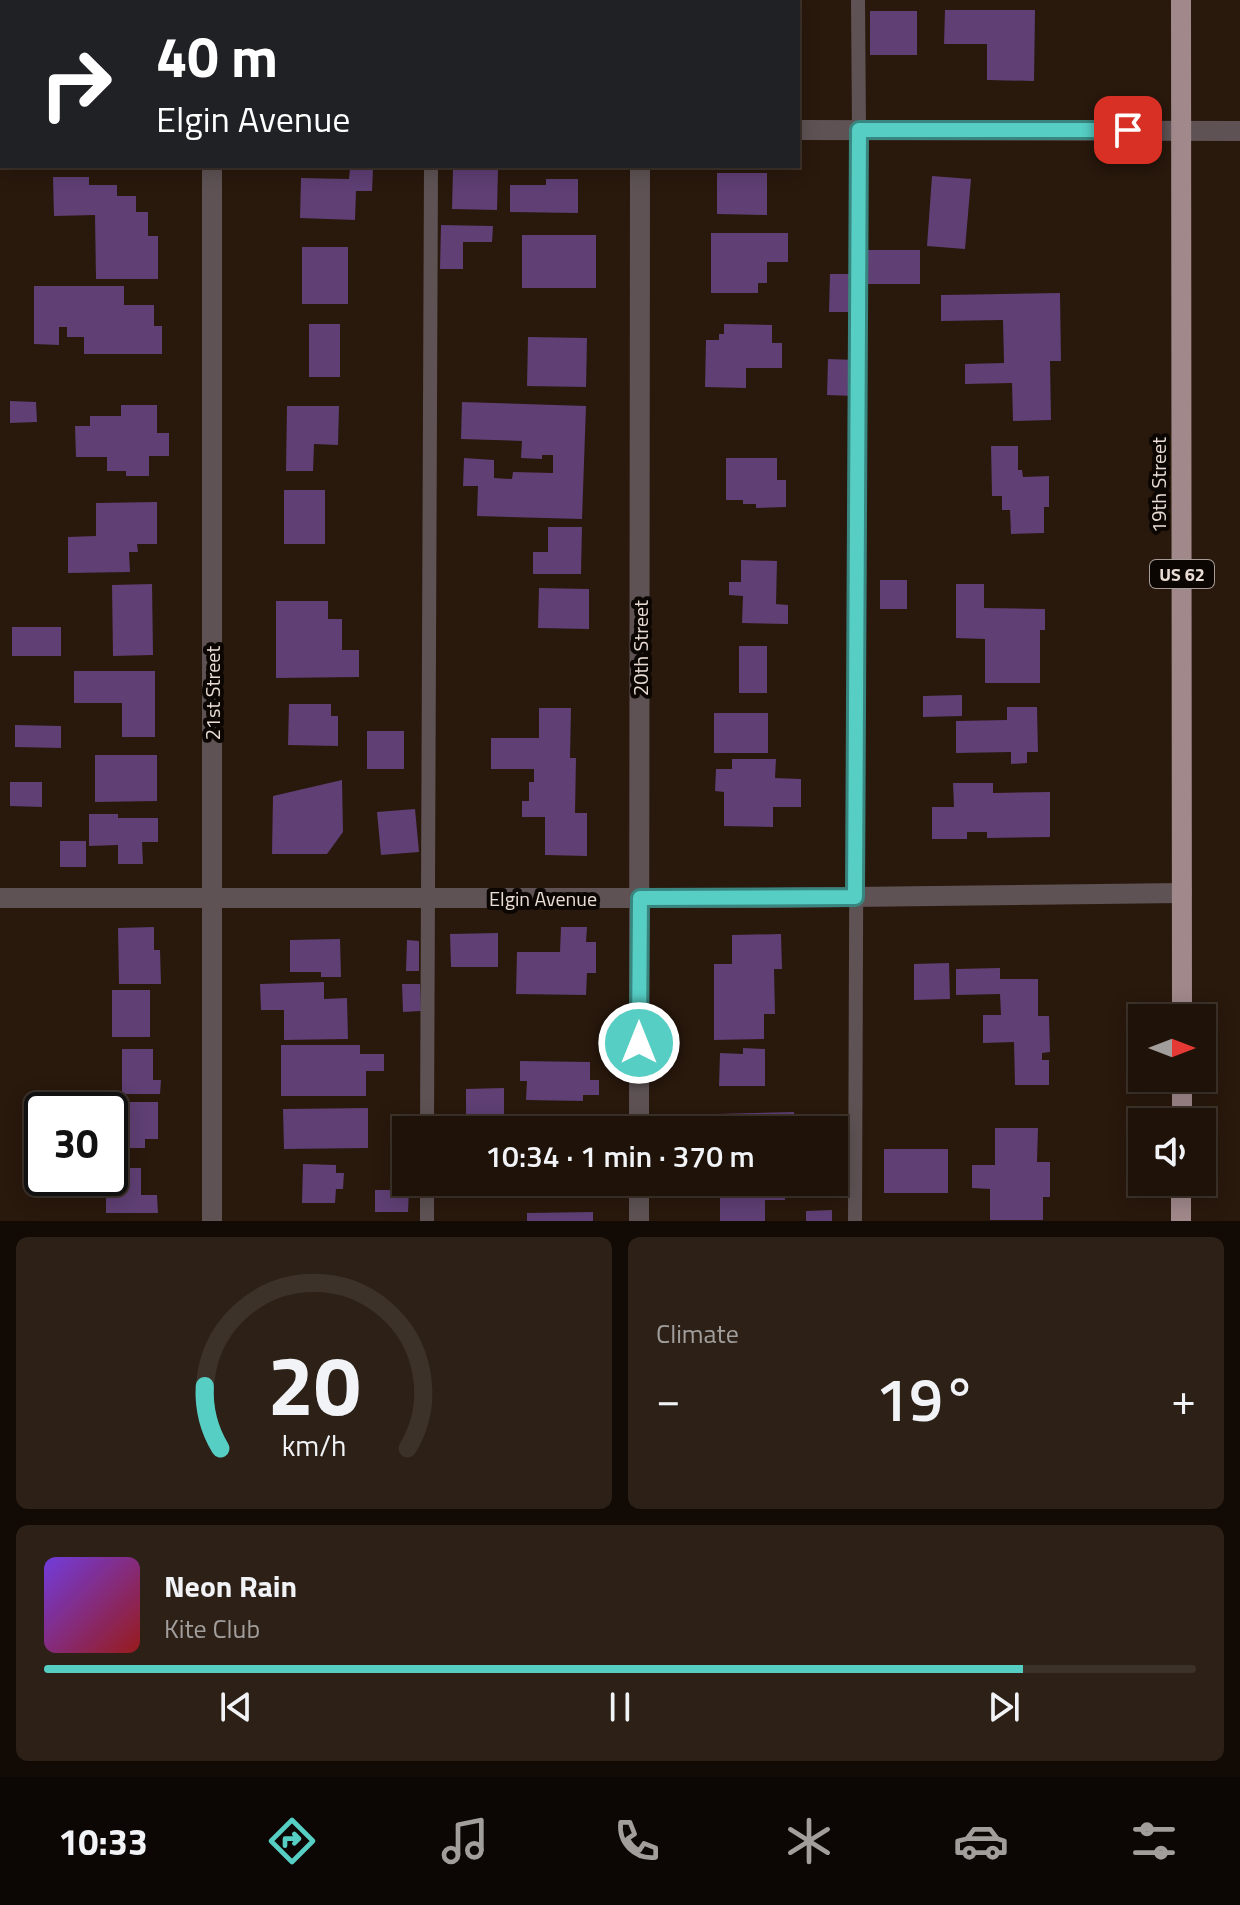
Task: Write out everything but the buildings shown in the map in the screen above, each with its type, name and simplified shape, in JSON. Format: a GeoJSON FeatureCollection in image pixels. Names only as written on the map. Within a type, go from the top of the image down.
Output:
{"type":"FeatureCollection","features":[{"type":"Feature","properties":{"kind":"main road","name":"19th Street"},"geometry":{"type":"LineString","coordinates":[[1181,0],[1182,1004]]}},
{"type":"Feature","properties":{"kind":"main road"},"geometry":{"type":"LineString","coordinates":[[1181,1196],[1181,1221]]}},
{"type":"Feature","properties":{"kind":"street"},"geometry":{"type":"LineString","coordinates":[[800,130],[1240,131]]}},
{"type":"Feature","properties":{"kind":"street","name":"21st Street"},"geometry":{"type":"LineString","coordinates":[[212,168],[212,1221]]}},
{"type":"Feature","properties":{"kind":"street","name":"20th Street"},"geometry":{"type":"LineString","coordinates":[[639,1116],[640,168]]}},
{"type":"Feature","properties":{"kind":"street","name":"Elgin Avenue"},"geometry":{"type":"LineString","coordinates":[[0,898],[640,898],[1182,893]]}},
{"type":"Feature","properties":{"kind":"street"},"geometry":{"type":"LineString","coordinates":[[639,1196],[639,1221]]}},
{"type":"Feature","properties":{"kind":"lane"},"geometry":{"type":"LineString","coordinates":[[855,1221],[858,0]]}},
{"type":"Feature","properties":{"kind":"lane"},"geometry":{"type":"LineString","coordinates":[[427,1116],[431,168]]}},
{"type":"Feature","properties":{"kind":"lane"},"geometry":{"type":"LineString","coordinates":[[427,1196],[427,1221]]}},
{"type":"Feature","properties":{"kind":"route"},"geometry":{"type":"LineString","coordinates":[[639,1043],[640,898],[855,897],[859,130],[1128,130]]}}]}
